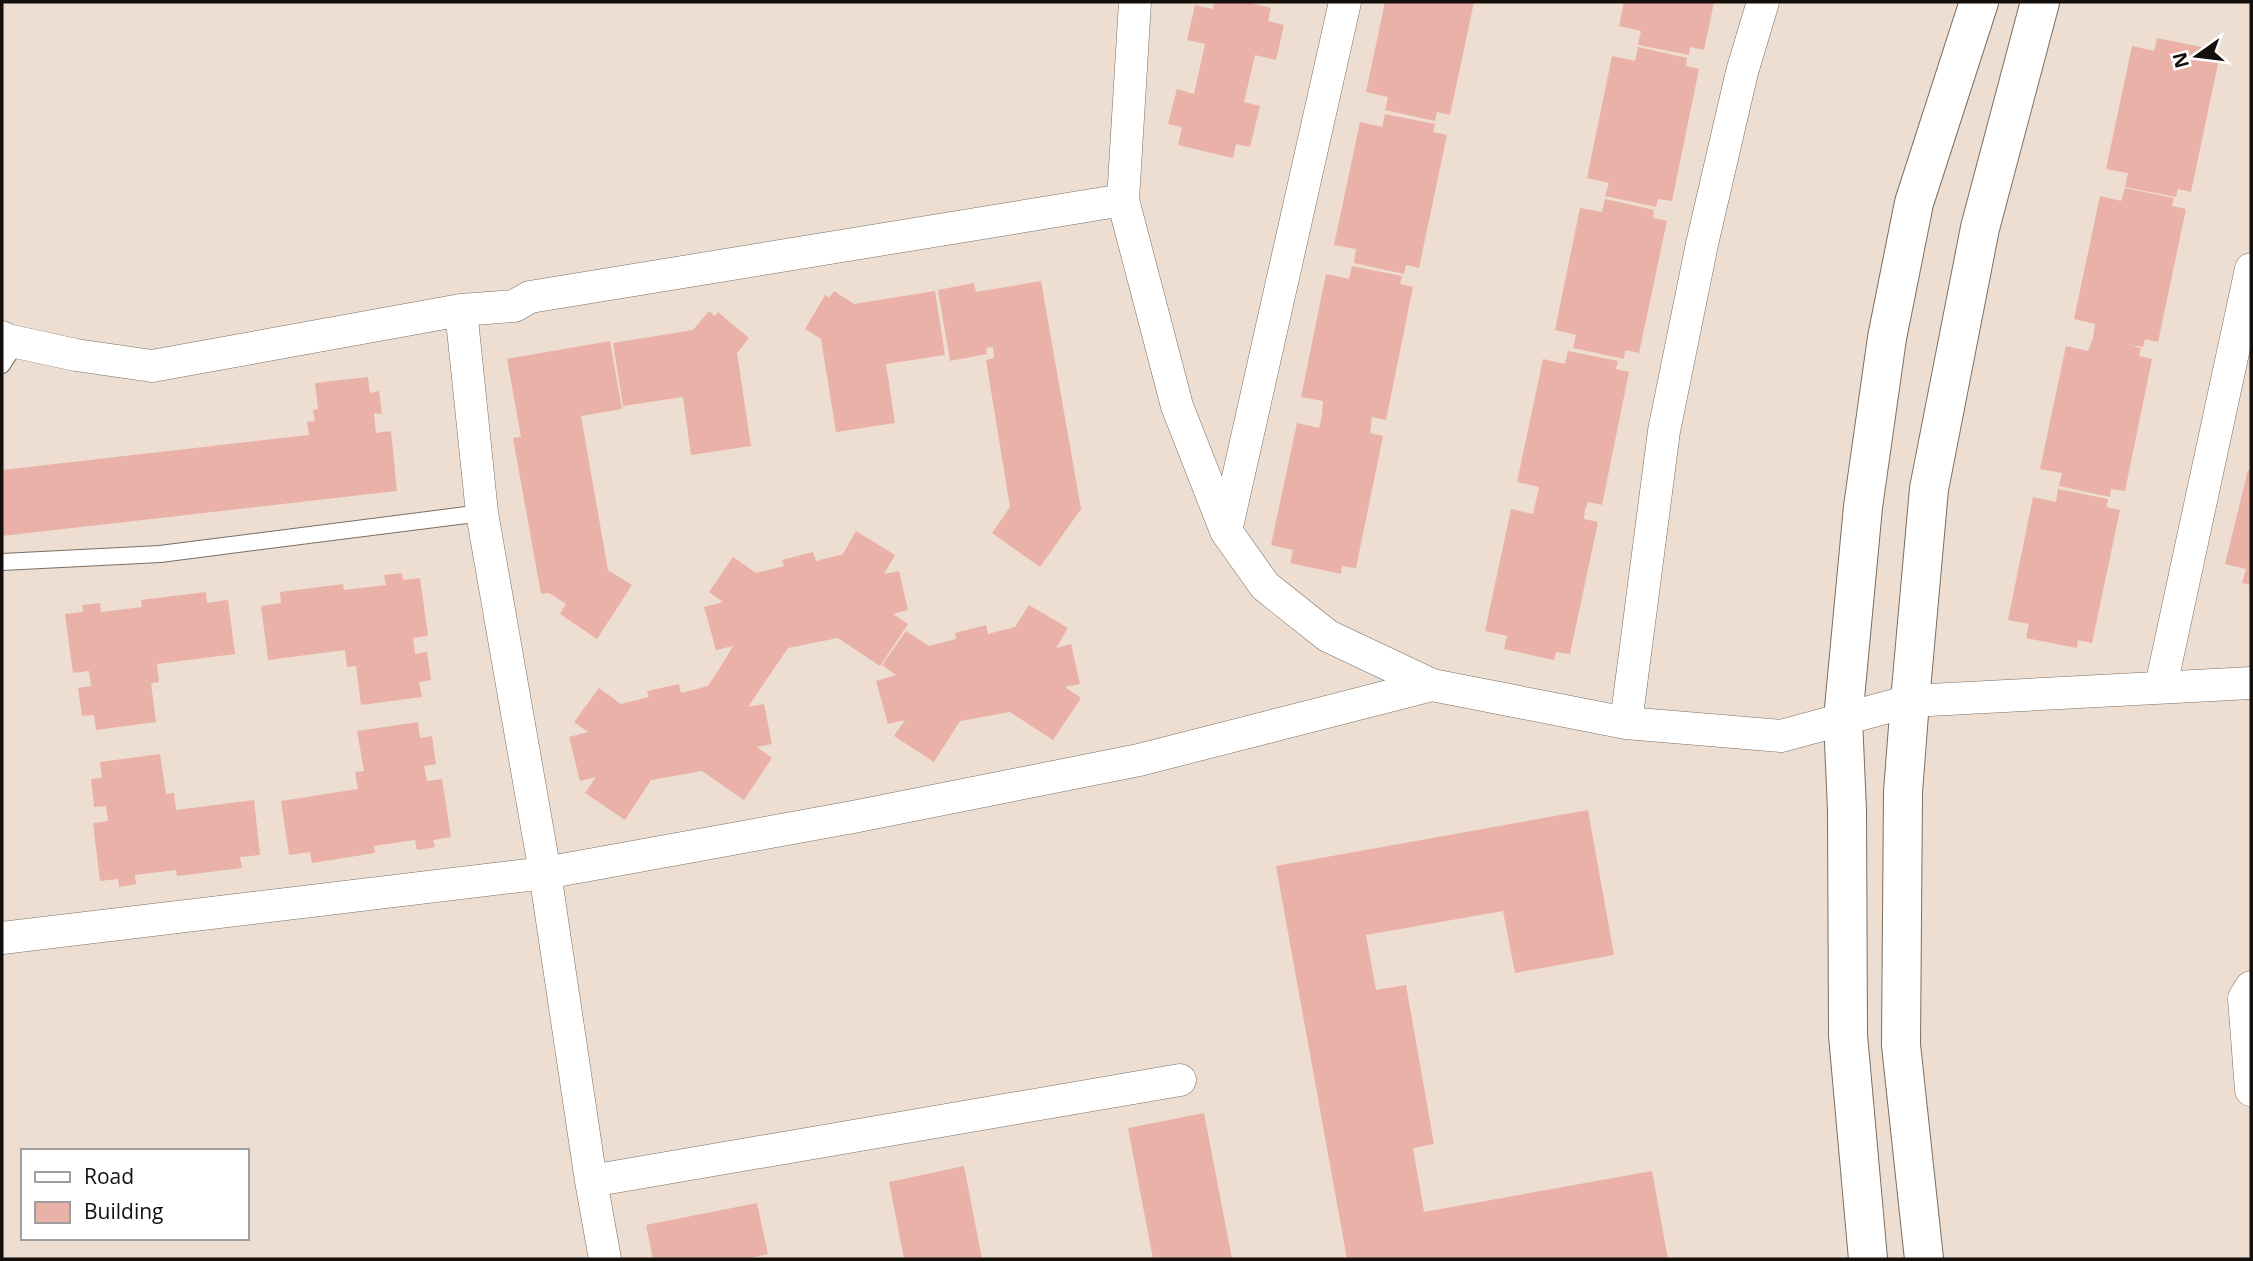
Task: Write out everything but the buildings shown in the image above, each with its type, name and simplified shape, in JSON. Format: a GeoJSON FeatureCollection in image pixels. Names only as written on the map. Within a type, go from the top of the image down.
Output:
{"type":"FeatureCollection","features":[{"type":"Feature","properties":{"kind":"main road"},"geometry":{"type":"LineString","coordinates":[[1868,1259],[1848,1035],[1847,810],[1843,719],[1863,507],[1887,338],[1914,203],[1962,47],[1979,2]]}},
{"type":"Feature","properties":{"kind":"main road"},"geometry":{"type":"LineString","coordinates":[[1924,1259],[1902,1045],[1903,792],[1910,701],[1930,489],[1980,228],[2040,2]]}},
{"type":"Feature","properties":{"kind":"street"},"geometry":{"type":"LineString","coordinates":[[1136,2],[1123,200],[1177,406],[1226,531],[1265,586],[1328,636],[1432,685],[1626,723],[1781,736],[1910,701],[2251,683]]}},
{"type":"Feature","properties":{"kind":"street"},"geometry":{"type":"LineString","coordinates":[[1226,531],[1345,2]]}},
{"type":"Feature","properties":{"kind":"street"},"geometry":{"type":"LineString","coordinates":[[1626,723],[1664,431],[1702,244],[1742,72],[1763,2]]}},
{"type":"Feature","properties":{"kind":"street"},"geometry":{"type":"LineString","coordinates":[[7,348],[152,366],[461,310],[514,306],[530,297],[1123,200]]}},
{"type":"Feature","properties":{"kind":"street"},"geometry":{"type":"LineString","coordinates":[[2161,686],[2251,269]]}},
{"type":"Feature","properties":{"kind":"street"},"geometry":{"type":"LineString","coordinates":[[461,310],[482,513],[545,873],[605,1259]]}},
{"type":"Feature","properties":{"kind":"street"},"geometry":{"type":"LineString","coordinates":[[2,938],[545,873],[853,817],[1139,760],[1432,685]]}},
{"type":"Feature","properties":{"kind":"street"},"geometry":{"type":"LineString","coordinates":[[2251,987],[2244,998],[2251,1090]]}},
{"type":"Feature","properties":{"kind":"street"},"geometry":{"type":"LineString","coordinates":[[591,1181],[1180,1080]]}},
{"type":"Feature","properties":{"kind":"lane"},"geometry":{"type":"LineString","coordinates":[[2,562],[160,554],[482,513]]}}]}
